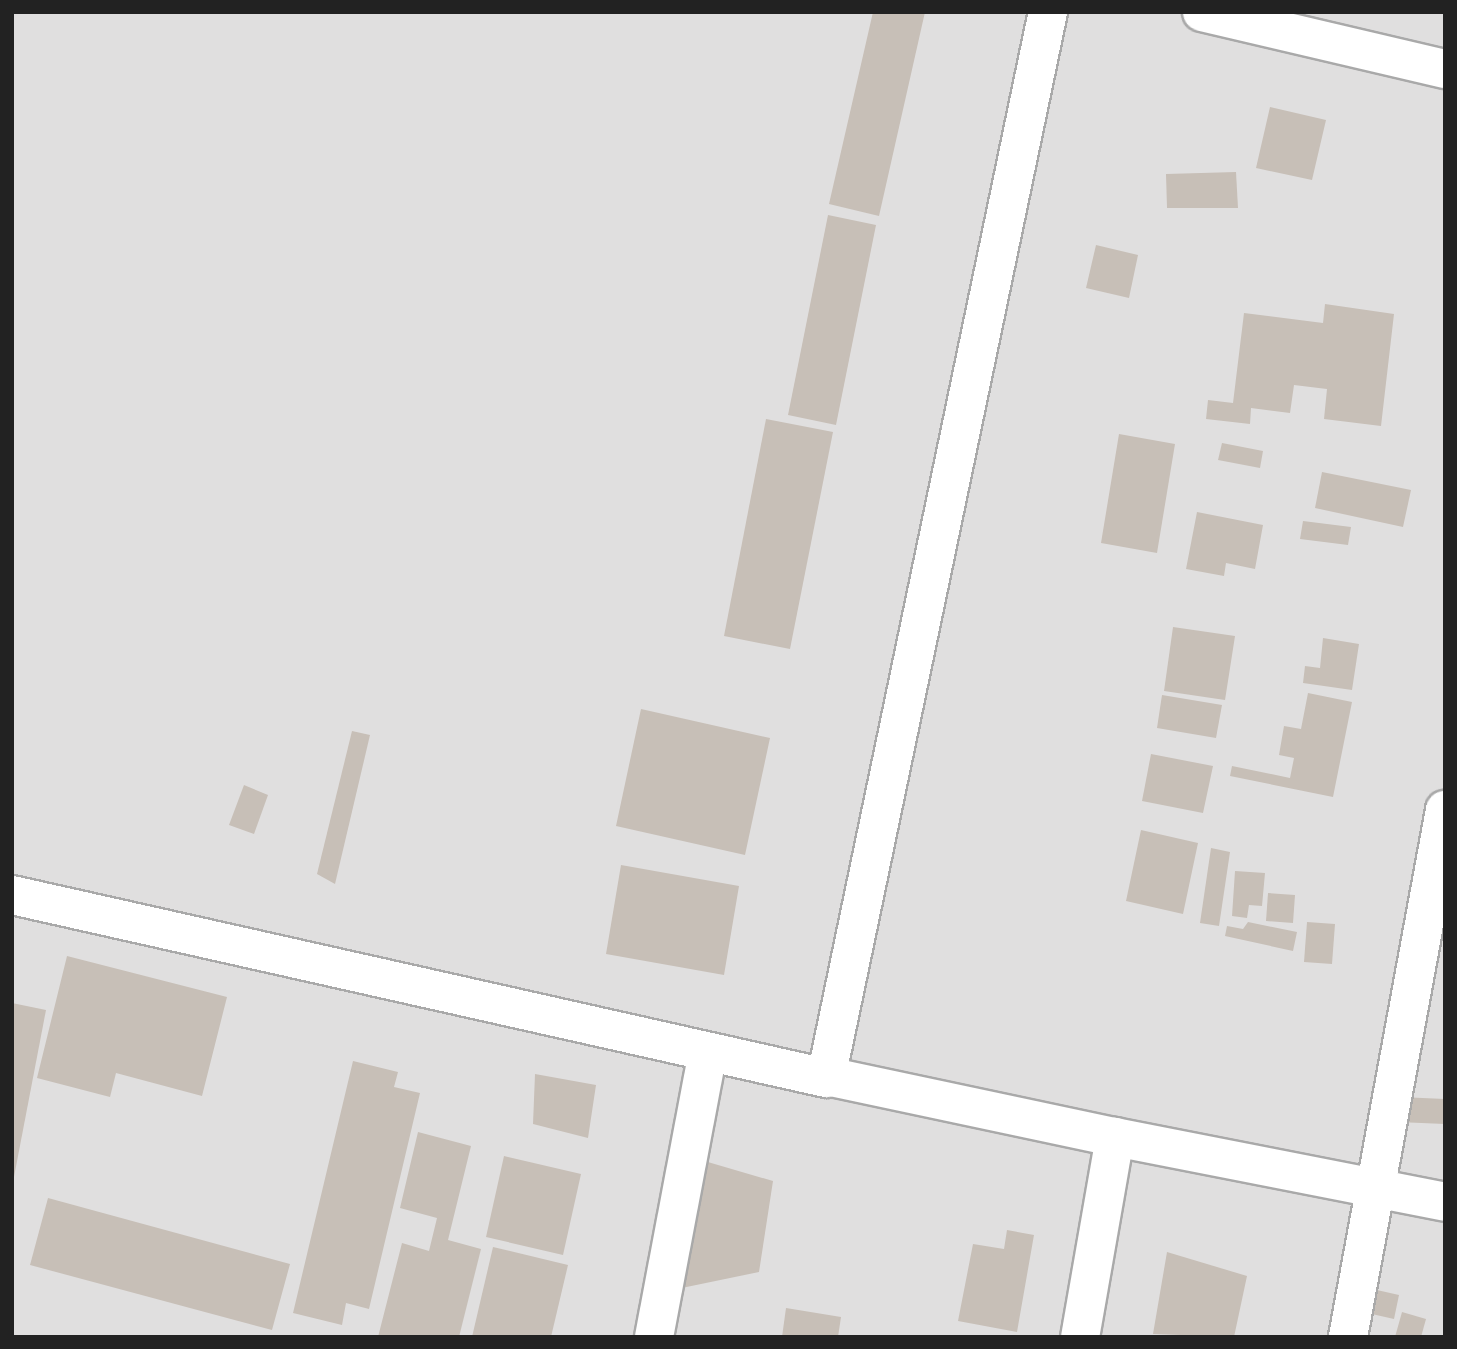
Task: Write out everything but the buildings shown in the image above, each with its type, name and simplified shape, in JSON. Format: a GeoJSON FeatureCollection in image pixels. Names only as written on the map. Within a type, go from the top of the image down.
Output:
{"type":"FeatureCollection","features":[{"type":"Feature","properties":{"kind":"street"},"geometry":{"type":"LineString","coordinates":[[827,1076],[1048,12]]}},
{"type":"Feature","properties":{"kind":"street"},"geometry":{"type":"LineString","coordinates":[[1202,12],[1445,69]]}},
{"type":"Feature","properties":{"kind":"street"},"geometry":{"type":"LineString","coordinates":[[1348,1337],[1379,1186],[1445,810]]}},
{"type":"Feature","properties":{"kind":"street"},"geometry":{"type":"LineString","coordinates":[[12,895],[708,1052],[1115,1137],[1379,1186],[1445,1202]]}},
{"type":"Feature","properties":{"kind":"street"},"geometry":{"type":"LineString","coordinates":[[654,1337],[708,1052]]}},
{"type":"Feature","properties":{"kind":"street"},"geometry":{"type":"LineString","coordinates":[[1080,1337],[1115,1137]]}},
{"type":"Feature","properties":{"kind":"shaded area"},"geometry":{"type":"Polygon","coordinates":[[[12,12],[1445,12],[1445,1337],[12,1337],[12,12]]]}}]}
